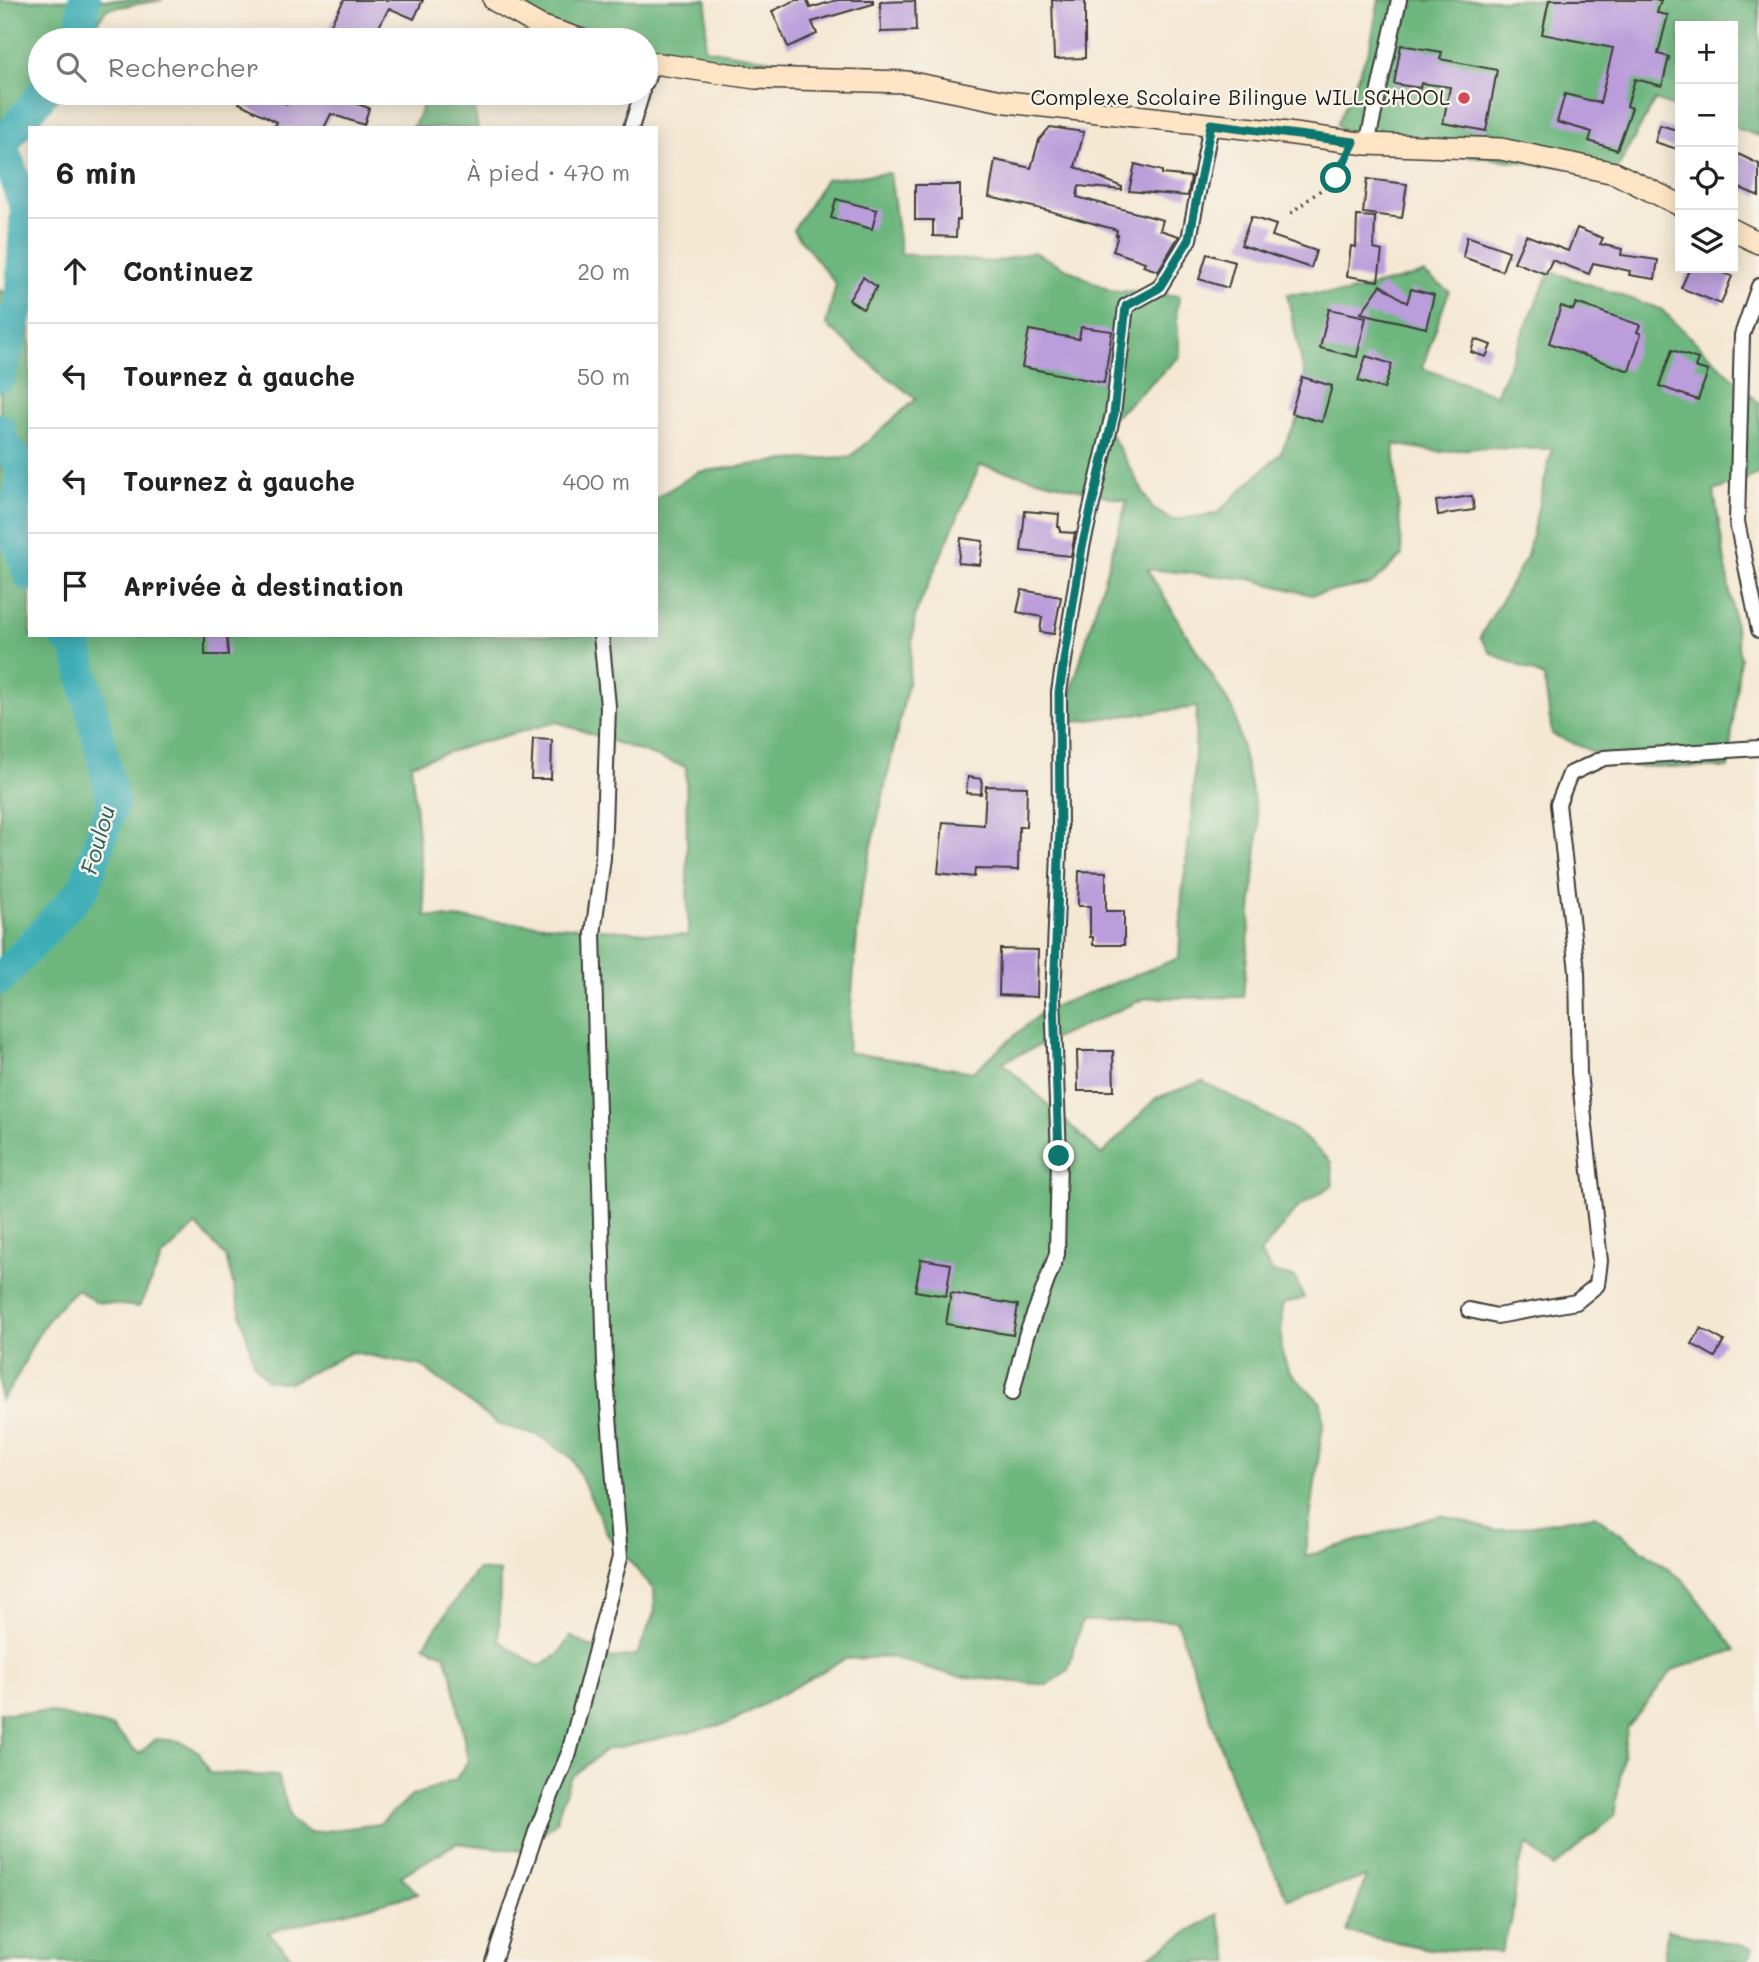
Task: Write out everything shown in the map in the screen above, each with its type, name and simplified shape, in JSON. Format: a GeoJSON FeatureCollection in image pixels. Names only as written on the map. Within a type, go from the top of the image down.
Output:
{"type":"FeatureCollection","features":[{"type":"Feature","properties":{"kind":"street"},"geometry":{"type":"LineString","coordinates":[[494,0],[546,28]]}},
{"type":"Feature","properties":{"kind":"street"},"geometry":{"type":"LineString","coordinates":[[1361,143],[1399,0]]}},
{"type":"Feature","properties":{"kind":"street"},"geometry":{"type":"LineString","coordinates":[[658,71],[755,78],[907,82],[1007,102],[1361,143],[1501,149],[1615,173],[1675,203]]}},
{"type":"Feature","properties":{"kind":"street"},"geometry":{"type":"LineString","coordinates":[[632,126],[638,105]]}},
{"type":"Feature","properties":{"kind":"street"},"geometry":{"type":"LineString","coordinates":[[1012,1393],[1026,1336],[1057,1254],[1059,1156],[1054,998],[1060,829],[1059,692],[1079,561],[1114,414],[1126,306],[1159,288],[1189,239],[1211,124]]}},
{"type":"Feature","properties":{"kind":"street"},"geometry":{"type":"LineString","coordinates":[[1738,232],[1759,243]]}},
{"type":"Feature","properties":{"kind":"street"},"geometry":{"type":"LineString","coordinates":[[1759,286],[1742,335],[1737,522],[1759,630]]}},
{"type":"Feature","properties":{"kind":"street"},"geometry":{"type":"LineString","coordinates":[[493,1962],[537,1829],[569,1753],[620,1557],[605,1365],[593,934],[603,858],[608,706],[601,637]]}},
{"type":"Feature","properties":{"kind":"street"},"geometry":{"type":"LineString","coordinates":[[1469,1310],[1497,1316],[1576,1302],[1597,1285],[1600,1261],[1579,1073],[1577,971],[1558,804],[1570,774],[1604,758],[1759,748]]}},
{"type":"Feature","properties":{"kind":"path"},"geometry":{"type":"LineString","coordinates":[[1290,213],[1336,178],[1361,143]]}},
{"type":"Feature","properties":{"kind":"green space"},"geometry":{"type":"Polygon","coordinates":[[[0,0],[163,0],[107,9],[93,28],[28,28],[28,105],[34,105],[2,145],[0,0]]]}},
{"type":"Feature","properties":{"kind":"green space"},"geometry":{"type":"Polygon","coordinates":[[[494,0],[707,0],[705,49],[907,82],[658,63],[658,28],[556,28],[494,0]]]}},
{"type":"Feature","properties":{"kind":"green space"},"geometry":{"type":"Polygon","coordinates":[[[1379,0],[1759,0],[1759,136],[1738,129],[1738,21],[1675,21],[1675,107],[1655,100],[1615,173],[1354,142],[1337,125],[1370,47],[1379,0]]]}},
{"type":"Feature","properties":{"kind":"green space"},"geometry":{"type":"Polygon","coordinates":[[[423,105],[473,105],[478,126],[412,126],[423,105]]]}},
{"type":"Feature","properties":{"kind":"green space"},"geometry":{"type":"Polygon","coordinates":[[[890,173],[901,254],[993,262],[1034,252],[1109,290],[1180,296],[1176,310],[1180,356],[1106,425],[1152,508],[1172,520],[1216,514],[1280,454],[1307,400],[1287,294],[1346,293],[1424,273],[1449,291],[1422,368],[1496,395],[1550,271],[1661,309],[1759,403],[1759,474],[1714,491],[1740,658],[1728,768],[1625,766],[1552,734],[1544,677],[1491,653],[1480,637],[1527,556],[1552,449],[1478,448],[1439,452],[1394,444],[1402,555],[1372,584],[1311,595],[1250,579],[1147,569],[1234,712],[1259,825],[1243,997],[1146,998],[1002,1062],[1102,1155],[1156,1098],[1202,1081],[1296,1130],[1331,1162],[1333,1185],[1297,1208],[1260,1254],[1273,1272],[1295,1277],[1304,1298],[1282,1305],[1281,1349],[1288,1370],[1321,1403],[1323,1425],[1305,1556],[1442,1515],[1496,1531],[1595,1515],[1683,1580],[1736,1650],[1672,1670],[1627,1729],[1614,1817],[1554,1867],[1527,1845],[1518,1867],[1512,1916],[1501,1952],[1430,1949],[1347,1932],[1366,1877],[1288,1899],[1242,1807],[1176,1620],[1082,1621],[1068,1670],[1047,1685],[955,1676],[891,1657],[845,1659],[729,1723],[606,1750],[570,1778],[556,1822],[523,1851],[457,1843],[401,1876],[418,1894],[268,1932],[296,1962],[0,1962],[0,1713],[50,1712],[112,1727],[139,1754],[156,1739],[179,1741],[199,1752],[209,1773],[278,1776],[291,1820],[310,1833],[379,1824],[412,1796],[455,1780],[468,1761],[452,1675],[444,1654],[424,1645],[477,1570],[500,1572],[499,1641],[538,1666],[558,1655],[570,1636],[612,1658],[637,1655],[655,1611],[654,1590],[609,1537],[572,1458],[538,1435],[497,1424],[422,1366],[352,1352],[289,1383],[267,1380],[254,1364],[226,1257],[196,1225],[162,1257],[139,1307],[95,1302],[77,1289],[42,1329],[15,1381],[0,1400],[0,290],[28,304],[28,637],[658,637],[658,497],[698,472],[786,460],[850,457],[916,399],[826,325],[836,284],[793,230],[826,179],[890,173]],[[980,465],[915,615],[908,683],[860,899],[847,1052],[973,1072],[1044,1010],[1179,958],[1182,895],[1192,816],[1197,707],[1062,723],[1127,501],[980,465]],[[557,722],[411,764],[426,916],[688,936],[686,767],[557,722]]]}},
{"type":"Feature","properties":{"kind":"green space"},"geometry":{"type":"Polygon","coordinates":[[[1217,1914],[1230,1962],[1139,1962],[1217,1914]]]}},
{"type":"Feature","properties":{"kind":"green space"},"geometry":{"type":"Polygon","coordinates":[[[1667,1930],[1752,1948],[1748,1962],[1664,1962],[1667,1930]]]}},
{"type":"Feature","properties":{"kind":"building"},"geometry":{"type":"Polygon","coordinates":[[[344,0],[423,0],[414,19],[389,8],[378,28],[329,28],[344,0]]]}},
{"type":"Feature","properties":{"kind":"building"},"geometry":{"type":"Polygon","coordinates":[[[796,0],[807,0],[810,8],[837,0],[873,0],[873,4],[812,22],[817,34],[788,47],[772,11],[796,0]]]}},
{"type":"Feature","properties":{"kind":"building"},"geometry":{"type":"Polygon","coordinates":[[[1052,0],[1085,0],[1085,58],[1054,59],[1052,0]]]}},
{"type":"Feature","properties":{"kind":"building"},"geometry":{"type":"Polygon","coordinates":[[[1549,0],[1661,0],[1657,13],[1668,15],[1658,54],[1669,57],[1662,86],[1635,79],[1627,106],[1632,108],[1617,150],[1589,141],[1592,132],[1557,122],[1565,94],[1600,103],[1613,48],[1542,34],[1549,0]]]}},
{"type":"Feature","properties":{"kind":"building"},"geometry":{"type":"Polygon","coordinates":[[[915,1],[916,31],[881,32],[880,2],[915,1]]]}},
{"type":"Feature","properties":{"kind":"building"},"geometry":{"type":"Polygon","coordinates":[[[1401,45],[1442,52],[1440,59],[1497,70],[1486,131],[1443,123],[1450,87],[1421,83],[1420,88],[1394,84],[1401,45]]]}},
{"type":"Feature","properties":{"kind":"building"},"geometry":{"type":"Polygon","coordinates":[[[243,105],[360,105],[369,108],[364,125],[331,114],[325,126],[275,126],[277,122],[243,105]]]}},
{"type":"Feature","properties":{"kind":"building"},"geometry":{"type":"Polygon","coordinates":[[[1660,125],[1675,130],[1675,148],[1655,142],[1660,125]]]}},
{"type":"Feature","properties":{"kind":"building"},"geometry":{"type":"Polygon","coordinates":[[[1050,127],[1084,132],[1075,167],[1122,187],[1122,190],[1079,186],[1077,197],[1163,220],[1160,230],[1179,236],[1158,271],[1143,266],[1145,262],[1113,251],[1117,230],[989,197],[995,160],[1031,168],[1039,140],[1050,127]]]}},
{"type":"Feature","properties":{"kind":"building"},"geometry":{"type":"Polygon","coordinates":[[[1738,154],[1759,164],[1759,196],[1738,187],[1738,154]]]}},
{"type":"Feature","properties":{"kind":"building"},"geometry":{"type":"Polygon","coordinates":[[[1135,164],[1162,171],[1162,174],[1191,177],[1188,196],[1129,191],[1135,164]]]}},
{"type":"Feature","properties":{"kind":"building"},"geometry":{"type":"Polygon","coordinates":[[[1367,179],[1407,184],[1402,218],[1363,213],[1367,179]]]}},
{"type":"Feature","properties":{"kind":"building"},"geometry":{"type":"Polygon","coordinates":[[[915,185],[960,185],[960,220],[957,220],[956,237],[933,236],[933,220],[915,220],[915,185]]]}},
{"type":"Feature","properties":{"kind":"building"},"geometry":{"type":"Polygon","coordinates":[[[836,199],[877,210],[872,229],[831,218],[836,199]]]}},
{"type":"Feature","properties":{"kind":"building"},"geometry":{"type":"Polygon","coordinates":[[[1357,216],[1375,217],[1374,249],[1382,251],[1378,281],[1347,276],[1351,246],[1356,247],[1357,216]]]}},
{"type":"Feature","properties":{"kind":"building"},"geometry":{"type":"Polygon","coordinates":[[[1251,217],[1276,225],[1272,236],[1316,251],[1311,268],[1241,245],[1251,217]]]}},
{"type":"Feature","properties":{"kind":"building"},"geometry":{"type":"Polygon","coordinates":[[[1577,228],[1603,238],[1600,244],[1622,249],[1621,255],[1658,260],[1655,279],[1629,275],[1630,271],[1593,263],[1589,274],[1552,260],[1546,274],[1514,262],[1526,235],[1568,251],[1577,228]]]}},
{"type":"Feature","properties":{"kind":"building"},"geometry":{"type":"Polygon","coordinates":[[[1467,236],[1509,251],[1502,271],[1463,257],[1467,236]]]}},
{"type":"Feature","properties":{"kind":"building"},"geometry":{"type":"Polygon","coordinates":[[[1207,254],[1235,262],[1228,288],[1199,279],[1207,254]]]}},
{"type":"Feature","properties":{"kind":"building"},"geometry":{"type":"Polygon","coordinates":[[[1688,273],[1724,273],[1732,276],[1721,304],[1681,288],[1688,273]]]}},
{"type":"Feature","properties":{"kind":"building"},"geometry":{"type":"Polygon","coordinates":[[[863,277],[877,287],[863,309],[849,300],[863,277]]]}},
{"type":"Feature","properties":{"kind":"building"},"geometry":{"type":"Polygon","coordinates":[[[1381,285],[1407,303],[1411,289],[1434,295],[1426,328],[1361,313],[1381,285]]]}},
{"type":"Feature","properties":{"kind":"building"},"geometry":{"type":"Polygon","coordinates":[[[1576,303],[1640,325],[1637,332],[1641,334],[1629,371],[1549,343],[1561,306],[1573,310],[1576,303]]]}},
{"type":"Feature","properties":{"kind":"building"},"geometry":{"type":"Polygon","coordinates":[[[1329,309],[1366,317],[1357,357],[1320,348],[1329,309]]]}},
{"type":"Feature","properties":{"kind":"building"},"geometry":{"type":"Polygon","coordinates":[[[1081,327],[1112,331],[1104,383],[1022,367],[1029,330],[1079,339],[1081,327]]]}},
{"type":"Feature","properties":{"kind":"building"},"geometry":{"type":"Polygon","coordinates":[[[1475,339],[1491,345],[1486,357],[1471,352],[1475,339]]]}},
{"type":"Feature","properties":{"kind":"building"},"geometry":{"type":"Polygon","coordinates":[[[1672,350],[1698,359],[1695,367],[1708,371],[1698,400],[1659,386],[1672,350]]]}},
{"type":"Feature","properties":{"kind":"building"},"geometry":{"type":"Polygon","coordinates":[[[1366,356],[1392,364],[1384,389],[1358,381],[1366,356]]]}},
{"type":"Feature","properties":{"kind":"building"},"geometry":{"type":"Polygon","coordinates":[[[1302,377],[1332,386],[1322,422],[1291,413],[1302,377]]]}},
{"type":"Feature","properties":{"kind":"building"},"geometry":{"type":"Polygon","coordinates":[[[1472,496],[1474,510],[1438,515],[1436,501],[1472,496]]]}},
{"type":"Feature","properties":{"kind":"building"},"geometry":{"type":"Polygon","coordinates":[[[1025,511],[1059,514],[1060,532],[1075,533],[1071,556],[1021,551],[1025,511]]]}},
{"type":"Feature","properties":{"kind":"building"},"geometry":{"type":"Polygon","coordinates":[[[961,538],[983,541],[980,565],[958,563],[961,538]]]}},
{"type":"Feature","properties":{"kind":"building"},"geometry":{"type":"Polygon","coordinates":[[[1022,590],[1061,597],[1054,634],[1040,632],[1042,617],[1017,612],[1022,590]]]}},
{"type":"Feature","properties":{"kind":"building"},"geometry":{"type":"Polygon","coordinates":[[[205,637],[227,637],[228,655],[205,655],[205,637]]]}},
{"type":"Feature","properties":{"kind":"building"},"geometry":{"type":"Polygon","coordinates":[[[533,739],[552,740],[551,779],[531,779],[533,739]]]}},
{"type":"Feature","properties":{"kind":"building"},"geometry":{"type":"Polygon","coordinates":[[[968,777],[982,779],[981,794],[966,793],[968,777]]]}},
{"type":"Feature","properties":{"kind":"building"},"geometry":{"type":"Polygon","coordinates":[[[986,786],[1027,787],[1026,827],[1019,827],[1018,870],[975,869],[974,877],[938,873],[943,822],[984,825],[986,786]]]}},
{"type":"Feature","properties":{"kind":"building"},"geometry":{"type":"Polygon","coordinates":[[[1079,871],[1106,872],[1106,911],[1124,911],[1124,945],[1093,945],[1093,937],[1090,937],[1090,906],[1078,906],[1079,871]]]}},
{"type":"Feature","properties":{"kind":"building"},"geometry":{"type":"Polygon","coordinates":[[[1000,949],[1038,950],[1037,997],[999,995],[1000,949]]]}},
{"type":"Feature","properties":{"kind":"building"},"geometry":{"type":"Polygon","coordinates":[[[1077,1051],[1113,1051],[1114,1091],[1078,1091],[1077,1051]]]}},
{"type":"Feature","properties":{"kind":"building"},"geometry":{"type":"Polygon","coordinates":[[[921,1259],[951,1264],[946,1296],[915,1291],[921,1259]]]}},
{"type":"Feature","properties":{"kind":"building"},"geometry":{"type":"Polygon","coordinates":[[[951,1293],[1018,1305],[1013,1335],[946,1324],[951,1293]]]}},
{"type":"Feature","properties":{"kind":"building"},"geometry":{"type":"Polygon","coordinates":[[[1701,1328],[1724,1341],[1715,1357],[1692,1344],[1701,1328]]]}},
{"type":"Feature","properties":{"kind":"waterway","name":"Foulou"},"geometry":{"type":"LineString","coordinates":[[81,28],[84,0]]}},
{"type":"Feature","properties":{"kind":"waterway","name":"Foulou"},"geometry":{"type":"LineString","coordinates":[[0,376],[20,302],[26,209],[2,145],[34,105]]}},
{"type":"Feature","properties":{"kind":"waterway","name":"Foulou"},"geometry":{"type":"LineString","coordinates":[[0,429],[3,443],[23,467],[13,528],[28,570]]}},
{"type":"Feature","properties":{"kind":"waterway","name":"Foulou"},"geometry":{"type":"LineString","coordinates":[[0,979],[84,888],[113,802],[77,648],[66,637]]}},
{"type":"Feature","properties":{"kind":"place","name":"Complexe Scolaire Bilingue WILLSCHOOL"},"geometry":{"type":"Point","coordinates":[1464,98]}},
{"type":"Feature","properties":{"kind":"route"},"geometry":{"type":"LineString","coordinates":[[1059,1156],[1054,998],[1060,829],[1059,692],[1082,547],[1114,414],[1126,306],[1159,288],[1189,239],[1211,124],[1354,142],[1336,178]]}}]}
